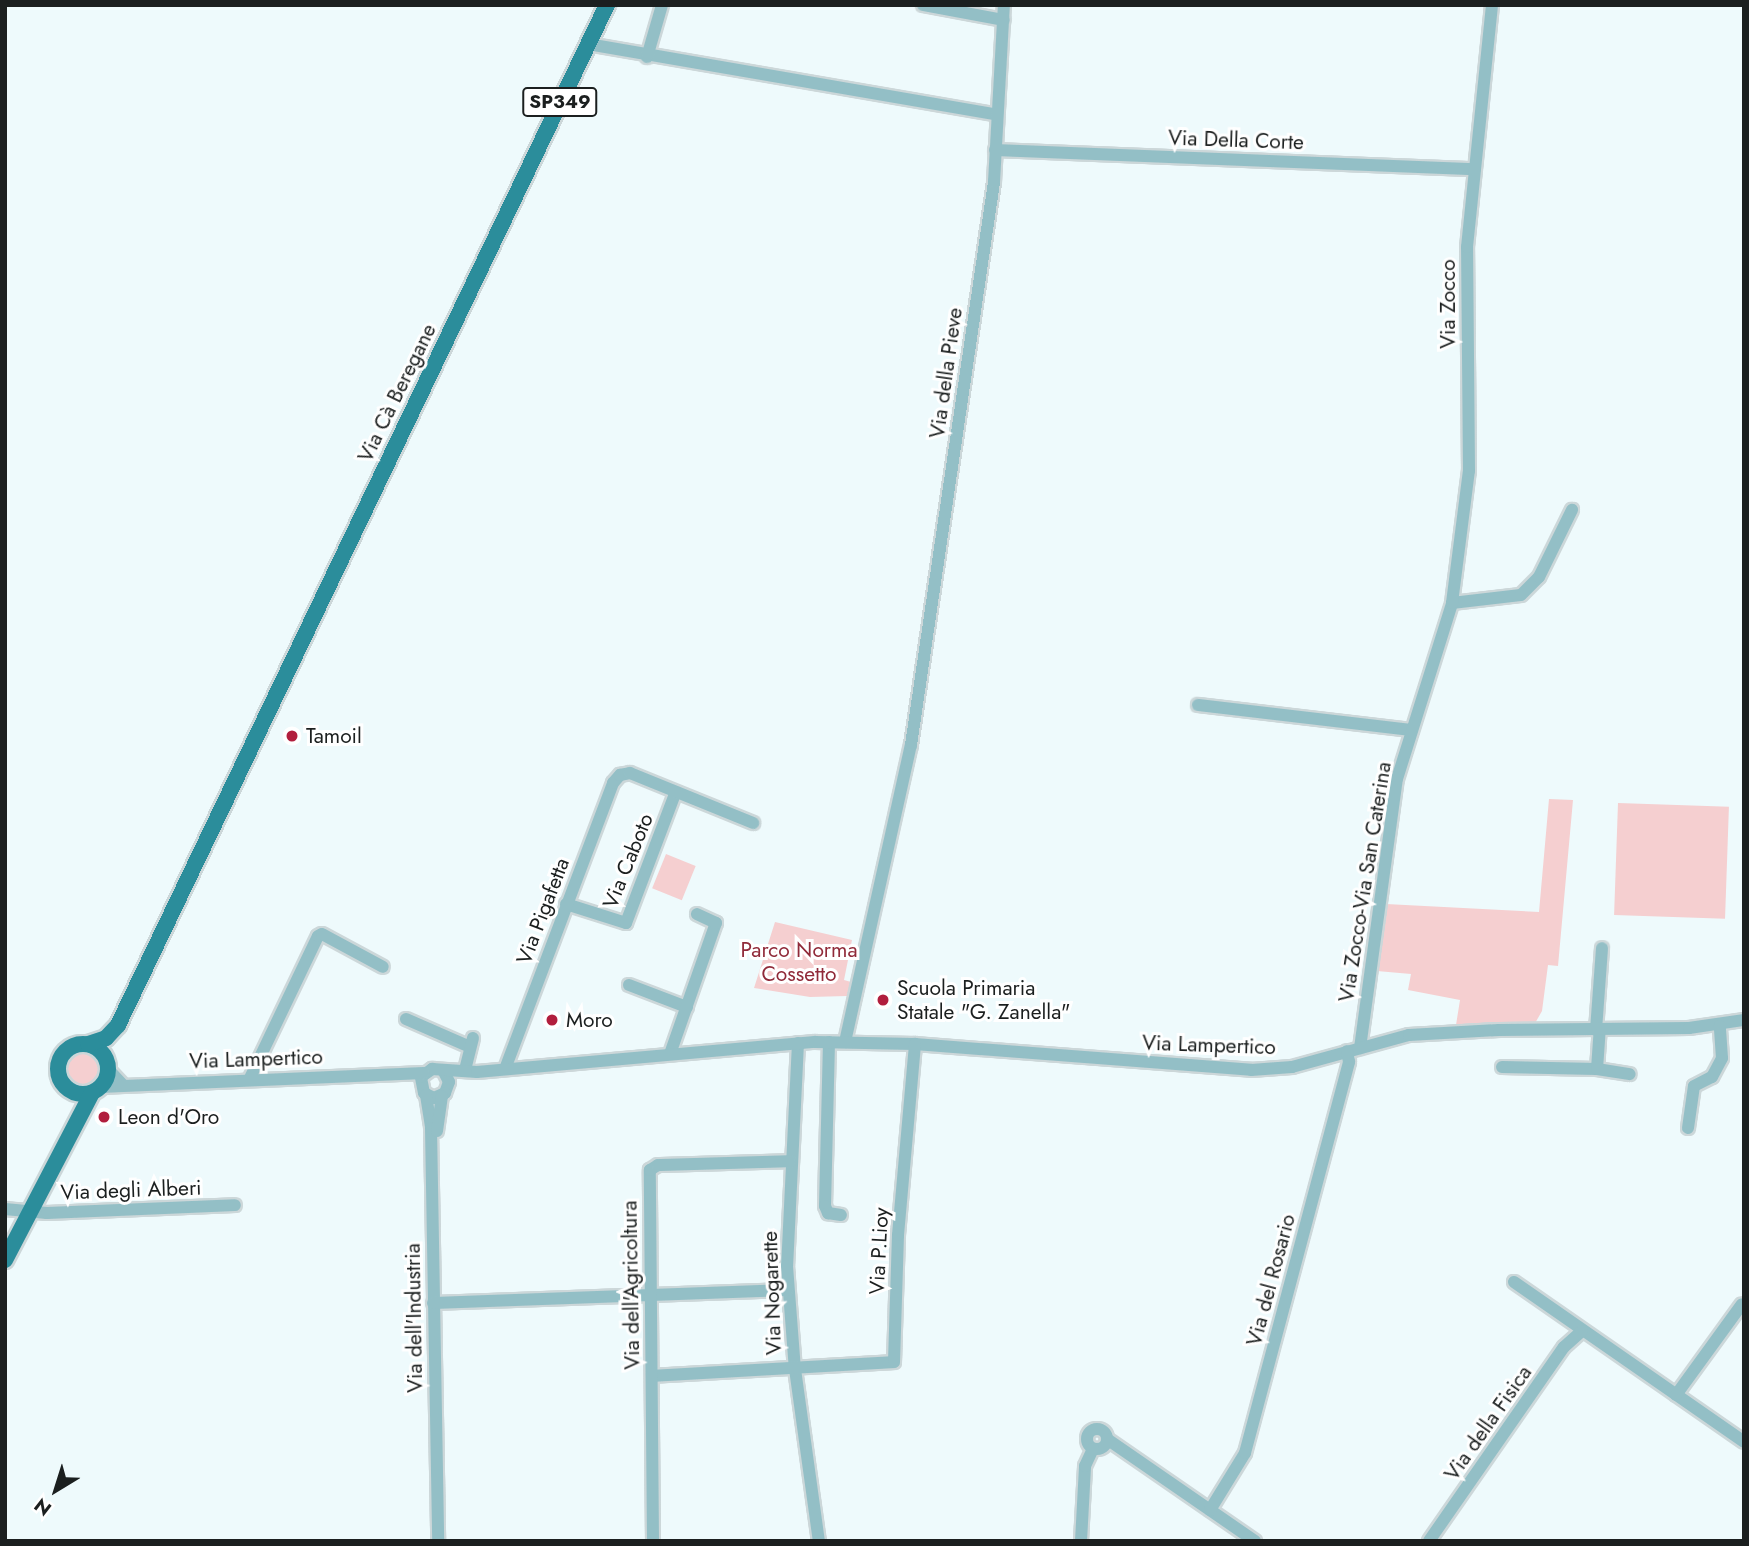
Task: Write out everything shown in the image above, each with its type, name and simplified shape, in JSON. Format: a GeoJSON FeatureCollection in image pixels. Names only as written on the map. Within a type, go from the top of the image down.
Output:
{"type":"FeatureCollection","features":[{"type":"Feature","properties":{"kind":"main road","name":"SP349"},"geometry":{"type":"LineString","coordinates":[[588,44],[607,5]]}},
{"type":"Feature","properties":{"kind":"main road","name":"Via Cà Beregane"},"geometry":{"type":"LineString","coordinates":[[108,1066],[118,1025],[588,44]]}},
{"type":"Feature","properties":{"kind":"main road"},"geometry":{"type":"LineString","coordinates":[[69,1129],[72,1104],[57,1068],[62,1055],[74,1045],[106,1038],[118,1025]]}},
{"type":"Feature","properties":{"kind":"main road"},"geometry":{"type":"LineString","coordinates":[[5,1260],[69,1129],[97,1090],[108,1066],[100,1051],[88,1044]]}},
{"type":"Feature","properties":{"kind":"main road"},"geometry":{"type":"LineString","coordinates":[[61,1081],[71,1091],[97,1090]]}},
{"type":"Feature","properties":{"kind":"street"},"geometry":{"type":"LineString","coordinates":[[647,57],[662,5]]}},
{"type":"Feature","properties":{"kind":"street"},"geometry":{"type":"LineString","coordinates":[[923,5],[1004,20]]}},
{"type":"Feature","properties":{"kind":"street","name":"Via della Pieve"},"geometry":{"type":"LineString","coordinates":[[845,1042],[911,745],[995,150],[1004,5]]}},
{"type":"Feature","properties":{"kind":"street","name":"Via Zocco"},"geometry":{"type":"LineString","coordinates":[[1452,603],[1469,471],[1467,247],[1492,5]]}},
{"type":"Feature","properties":{"kind":"street"},"geometry":{"type":"LineString","coordinates":[[588,44],[647,57],[996,115]]}},
{"type":"Feature","properties":{"kind":"street","name":"Via Della Corte"},"geometry":{"type":"LineString","coordinates":[[995,150],[1475,169]]}},
{"type":"Feature","properties":{"kind":"street"},"geometry":{"type":"LineString","coordinates":[[1452,603],[1521,595],[1539,577],[1572,510]]}},
{"type":"Feature","properties":{"kind":"street","name":"Via Zocco-Via San Caterina"},"geometry":{"type":"LineString","coordinates":[[1360,1048],[1397,779],[1452,603]]}},
{"type":"Feature","properties":{"kind":"street"},"geometry":{"type":"LineString","coordinates":[[1198,705],[1412,730]]}},
{"type":"Feature","properties":{"kind":"street","name":"Via Pigafetta"},"geometry":{"type":"LineString","coordinates":[[505,1069],[613,783],[625,773],[675,794]]}},
{"type":"Feature","properties":{"kind":"street"},"geometry":{"type":"LineString","coordinates":[[675,794],[753,823]]}},
{"type":"Feature","properties":{"kind":"street","name":"Via Caboto"},"geometry":{"type":"LineString","coordinates":[[566,904],[626,923],[675,794]]}},
{"type":"Feature","properties":{"kind":"street"},"geometry":{"type":"LineString","coordinates":[[670,1054],[716,923],[697,914]]}},
{"type":"Feature","properties":{"kind":"street"},"geometry":{"type":"LineString","coordinates":[[250,1079],[318,936],[321,934],[383,967]]}},
{"type":"Feature","properties":{"kind":"street"},"geometry":{"type":"LineString","coordinates":[[1597,1069],[1602,948]]}},
{"type":"Feature","properties":{"kind":"street"},"geometry":{"type":"LineString","coordinates":[[629,985],[687,1007]]}},
{"type":"Feature","properties":{"kind":"street"},"geometry":{"type":"LineString","coordinates":[[406,1019],[472,1043],[471,1071]]}},
{"type":"Feature","properties":{"kind":"street","name":"Via Lampertico"},"geometry":{"type":"LineString","coordinates":[[97,1090],[122,1084],[424,1073],[435,1069],[444,1072],[505,1069],[829,1042],[915,1044],[1239,1069],[1292,1067],[1409,1035],[1720,1026],[1744,1020]]}},
{"type":"Feature","properties":{"kind":"street"},"geometry":{"type":"LineString","coordinates":[[1688,1128],[1693,1086],[1712,1077],[1722,1058],[1720,1026]]}},
{"type":"Feature","properties":{"kind":"street"},"geometry":{"type":"LineString","coordinates":[[829,1042],[825,1206],[828,1213],[841,1215]]}},
{"type":"Feature","properties":{"kind":"street","name":"Via Nogarette"},"geometry":{"type":"LineString","coordinates":[[798,1043],[790,1161],[788,1290],[795,1369],[819,1541]]}},
{"type":"Feature","properties":{"kind":"street","name":"Via P.Lioy"},"geometry":{"type":"LineString","coordinates":[[795,1369],[894,1362],[898,1235],[915,1044]]}},
{"type":"Feature","properties":{"kind":"street","name":"Via del Rosario"},"geometry":{"type":"LineString","coordinates":[[1210,1510],[1245,1453],[1349,1062],[1347,1051]]}},
{"type":"Feature","properties":{"kind":"street"},"geometry":{"type":"LineString","coordinates":[[108,1066],[122,1084]]}},
{"type":"Feature","properties":{"kind":"street"},"geometry":{"type":"LineString","coordinates":[[1502,1067],[1597,1069],[1630,1074]]}},
{"type":"Feature","properties":{"kind":"street","name":"Via Lampertico"},"geometry":{"type":"LineString","coordinates":[[391,1073],[423,1091],[445,1092],[471,1071]]}},
{"type":"Feature","properties":{"kind":"street"},"geometry":{"type":"LineString","coordinates":[[444,1072],[445,1092]]}},
{"type":"Feature","properties":{"kind":"street"},"geometry":{"type":"LineString","coordinates":[[423,1091],[424,1073]]}},
{"type":"Feature","properties":{"kind":"street","name":"Via dell'Industria"},"geometry":{"type":"LineString","coordinates":[[423,1091],[431,1128],[441,1541]]}},
{"type":"Feature","properties":{"kind":"street","name":"Via dell'Industria"},"geometry":{"type":"LineString","coordinates":[[436,1299],[437,1128],[445,1092]]}},
{"type":"Feature","properties":{"kind":"street","name":"Via dell'Agricoltura"},"geometry":{"type":"LineString","coordinates":[[653,1541],[650,1170],[659,1165],[790,1161]]}},
{"type":"Feature","properties":{"kind":"street","name":"Via degli Alberi"},"geometry":{"type":"LineString","coordinates":[[5,1209],[30,1209],[47,1213],[234,1205]]}},
{"type":"Feature","properties":{"kind":"street"},"geometry":{"type":"LineString","coordinates":[[1514,1282],[1744,1441]]}},
{"type":"Feature","properties":{"kind":"street"},"geometry":{"type":"LineString","coordinates":[[436,1299],[650,1291],[788,1290]]}},
{"type":"Feature","properties":{"kind":"street"},"geometry":{"type":"LineString","coordinates":[[1676,1395],[1742,1304]]}},
{"type":"Feature","properties":{"kind":"street","name":"Via della Fisica"},"geometry":{"type":"LineString","coordinates":[[1429,1541],[1564,1347],[1583,1331]]}},
{"type":"Feature","properties":{"kind":"street"},"geometry":{"type":"LineString","coordinates":[[652,1376],[795,1369]]}},
{"type":"Feature","properties":{"kind":"street"},"geometry":{"type":"LineString","coordinates":[[1093,1449],[1086,1438],[1091,1430],[1103,1431],[1107,1439],[1255,1541]]}},
{"type":"Feature","properties":{"kind":"street"},"geometry":{"type":"LineString","coordinates":[[1093,1449],[1102,1448],[1107,1439]]}},
{"type":"Feature","properties":{"kind":"street"},"geometry":{"type":"LineString","coordinates":[[1080,1541],[1085,1466],[1093,1449]]}},
{"type":"Feature","properties":{"kind":"green space"},"geometry":{"type":"Polygon","coordinates":[[[1549,799],[1573,800],[1558,966],[1548,965],[1542,1011],[1534,1025],[1456,1025],[1460,1000],[1408,990],[1411,974],[1377,971],[1386,904],[1539,912],[1549,799]]]}},
{"type":"Feature","properties":{"kind":"green space"},"geometry":{"type":"Polygon","coordinates":[[[1618,803],[1729,807],[1725,919],[1614,915],[1618,803]]]}},
{"type":"Feature","properties":{"kind":"green space"},"geometry":{"type":"Polygon","coordinates":[[[666,854],[696,866],[682,900],[652,888],[666,854]]]}},
{"type":"Feature","properties":{"kind":"green space","name":"Parco Norma Cossetto"},"geometry":{"type":"Polygon","coordinates":[[[775,922],[852,940],[844,980],[851,982],[847,996],[810,997],[754,988],[775,922]]]}},
{"type":"Feature","properties":{"kind":"green space"},"geometry":{"type":"Polygon","coordinates":[[[83,1051],[96,1056],[101,1069],[96,1082],[83,1087],[70,1082],[65,1069],[70,1056],[83,1051]]]}},
{"type":"Feature","properties":{"kind":"place","name":"Tamoil"},"geometry":{"type":"Point","coordinates":[292,736]}},
{"type":"Feature","properties":{"kind":"place","name":"Scuola Primaria Statale \"G. Zanella\""},"geometry":{"type":"Point","coordinates":[883,1000]}},
{"type":"Feature","properties":{"kind":"place","name":"Moro"},"geometry":{"type":"Point","coordinates":[552,1020]}},
{"type":"Feature","properties":{"kind":"place","name":"Leon d'Oro"},"geometry":{"type":"Point","coordinates":[104,1117]}}]}
